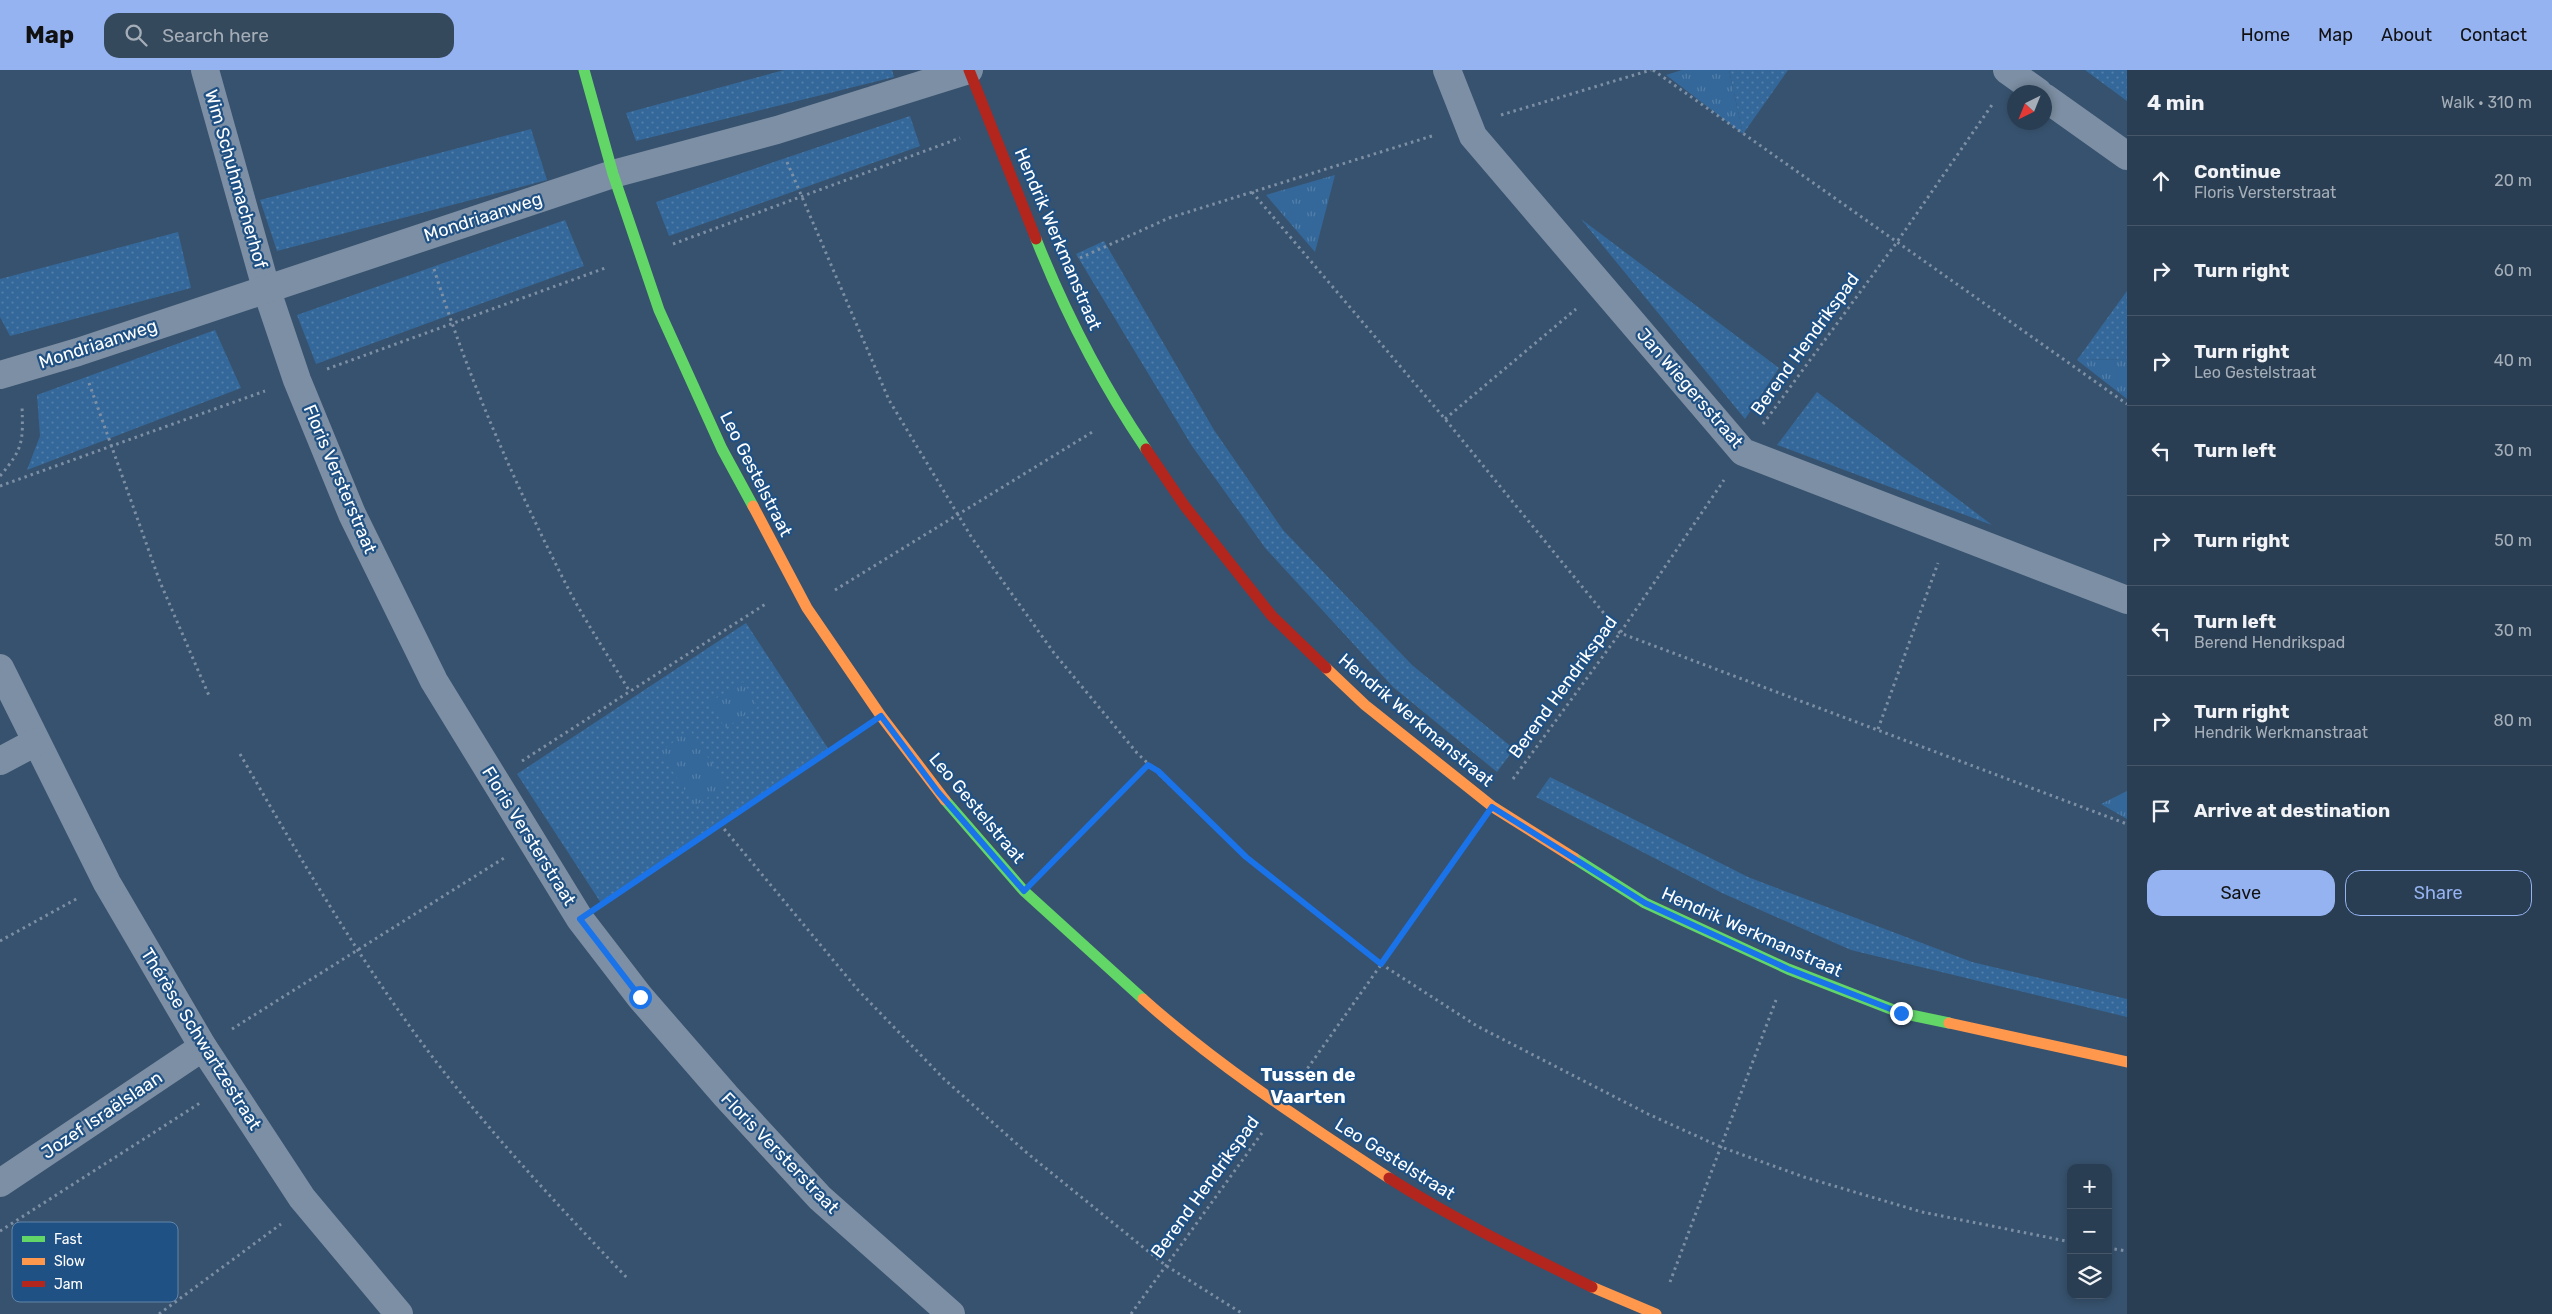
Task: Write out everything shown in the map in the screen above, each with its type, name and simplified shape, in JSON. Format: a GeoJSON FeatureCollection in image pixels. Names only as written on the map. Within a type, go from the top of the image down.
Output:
{"type":"FeatureCollection","features":[{"type":"Feature","properties":{"kind":"street","name":"Wim Schuhmacherhof"},"geometry":{"type":"LineString","coordinates":[[206,70],[266,288]]}},
{"type":"Feature","properties":{"kind":"street"},"geometry":{"type":"LineString","coordinates":[[584,70],[613,174]]}},
{"type":"Feature","properties":{"kind":"street","name":"Mondriaanweg"},"geometry":{"type":"LineString","coordinates":[[5,374],[78,352],[613,174],[777,130],[969,70]]}},
{"type":"Feature","properties":{"kind":"street","name":"Hendrik Werkmanstraat"},"geometry":{"type":"LineString","coordinates":[[969,70],[1049,272],[1088,353],[1122,414],[1184,505],[1272,616],[1365,705],[1492,807],[1645,903],[1788,969],[1901,1013],[2127,1062]]}},
{"type":"Feature","properties":{"kind":"street","name":"Jan Wiegersstraat"},"geometry":{"type":"LineString","coordinates":[[1447,70],[1473,136],[1743,452],[2127,600]]}},
{"type":"Feature","properties":{"kind":"street"},"geometry":{"type":"LineString","coordinates":[[2010,72],[2028,85]]}},
{"type":"Feature","properties":{"kind":"street"},"geometry":{"type":"LineString","coordinates":[[2052,103],[2127,156]]}},
{"type":"Feature","properties":{"kind":"street","name":"Leo Gestelstraat"},"geometry":{"type":"LineString","coordinates":[[613,174],[659,310],[722,449],[807,608],[881,716],[938,792],[1024,891],[1181,1033],[1281,1107],[1411,1192],[1524,1254],[1602,1292],[1656,1314]]}},
{"type":"Feature","properties":{"kind":"street","name":"Floris Versterstraat"},"geometry":{"type":"LineString","coordinates":[[266,288],[297,380],[352,514],[434,681],[580,919],[640,997],[726,1096],[820,1198],[951,1314]]}},
{"type":"Feature","properties":{"kind":"street","name":"Thérèse Schwartzestraat"},"geometry":{"type":"LineString","coordinates":[[0,668],[107,883],[203,1047],[308,1204],[399,1314]]}},
{"type":"Feature","properties":{"kind":"street"},"geometry":{"type":"LineString","coordinates":[[0,762],[36,742]]}},
{"type":"Feature","properties":{"kind":"street","name":"Jozef Israëlslaan"},"geometry":{"type":"LineString","coordinates":[[0,1183],[203,1047]]}},
{"type":"Feature","properties":{"kind":"path"},"geometry":{"type":"LineString","coordinates":[[1049,272],[1169,218],[1652,70],[2127,404]]}},
{"type":"Feature","properties":{"kind":"path","name":"Berend Hendrikspad"},"geometry":{"type":"LineString","coordinates":[[1131,1314],[1281,1107],[1492,807],[1620,633],[1743,452],[1897,242],[2010,72]]}},
{"type":"Feature","properties":{"kind":"path"},"geometry":{"type":"LineString","coordinates":[[0,486],[641,256],[991,126]]}},
{"type":"Feature","properties":{"kind":"path"},"geometry":{"type":"LineString","coordinates":[[777,130],[801,196],[889,400],[957,515],[1054,653],[1148,765],[1158,771],[1246,857],[1381,964],[1477,1026],[1648,1114],[1721,1147],[1804,1177],[1922,1212],[2067,1241]]}},
{"type":"Feature","properties":{"kind":"path"},"geometry":{"type":"LineString","coordinates":[[1252,192],[1444,419],[1620,633],[2127,824]]}},
{"type":"Feature","properties":{"kind":"path"},"geometry":{"type":"LineString","coordinates":[[423,236],[451,323],[510,470],[572,595],[630,692]]}},
{"type":"Feature","properties":{"kind":"path"},"geometry":{"type":"LineString","coordinates":[[1444,419],[1603,287]]}},
{"type":"Feature","properties":{"kind":"path"},"geometry":{"type":"LineString","coordinates":[[78,352],[160,582],[210,698]]}},
{"type":"Feature","properties":{"kind":"path"},"geometry":{"type":"LineString","coordinates":[[0,476],[12,462],[23,439],[22,398],[5,374]]}},
{"type":"Feature","properties":{"kind":"path"},"geometry":{"type":"LineString","coordinates":[[807,608],[1122,414]]}},
{"type":"Feature","properties":{"kind":"path"},"geometry":{"type":"LineString","coordinates":[[1878,730],[1949,533]]}},
{"type":"Feature","properties":{"kind":"path"},"geometry":{"type":"LineString","coordinates":[[494,779],[794,585]]}},
{"type":"Feature","properties":{"kind":"path"},"geometry":{"type":"LineString","coordinates":[[580,919],[881,716]]}},
{"type":"Feature","properties":{"kind":"path"},"geometry":{"type":"LineString","coordinates":[[240,754],[296,851],[358,950],[448,1077],[582,1231],[629,1280]]}},
{"type":"Feature","properties":{"kind":"path"},"geometry":{"type":"LineString","coordinates":[[1024,891],[1148,765]]}},
{"type":"Feature","properties":{"kind":"path"},"geometry":{"type":"LineString","coordinates":[[720,824],[858,990],[944,1079],[1027,1153],[1165,1265],[1243,1314]]}},
{"type":"Feature","properties":{"kind":"path"},"geometry":{"type":"LineString","coordinates":[[203,1047],[532,840]]}},
{"type":"Feature","properties":{"kind":"path"},"geometry":{"type":"LineString","coordinates":[[0,942],[107,883]]}},
{"type":"Feature","properties":{"kind":"path"},"geometry":{"type":"LineString","coordinates":[[1669,1286],[1788,969]]}},
{"type":"Feature","properties":{"kind":"path"},"geometry":{"type":"LineString","coordinates":[[14,1222],[228,1085]]}},
{"type":"Feature","properties":{"kind":"path"},"geometry":{"type":"LineString","coordinates":[[178,1301],[308,1204]]}},
{"type":"Feature","properties":{"kind":"path"},"geometry":{"type":"LineString","coordinates":[[0,1231],[12,1223]]}},
{"type":"Feature","properties":{"kind":"path"},"geometry":{"type":"LineString","coordinates":[[2112,1249],[2127,1251]]}},
{"type":"Feature","properties":{"kind":"path"},"geometry":{"type":"LineString","coordinates":[[160,1314],[176,1302]]}},
{"type":"Feature","properties":{"kind":"green space"},"geometry":{"type":"Polygon","coordinates":[[[784,70],[892,70],[894,77],[636,141],[626,113],[784,70]]]}},
{"type":"Feature","properties":{"kind":"green space"},"geometry":{"type":"Polygon","coordinates":[[[1682,70],[1729,70],[1743,134],[1666,75],[1682,70]]]}},
{"type":"Feature","properties":{"kind":"green space"},"geometry":{"type":"Polygon","coordinates":[[[1729,70],[1788,70],[1743,134],[1729,70]]]}},
{"type":"Feature","properties":{"kind":"green space"},"geometry":{"type":"Polygon","coordinates":[[[2085,70],[2127,70],[2127,101],[2085,70]]]}},
{"type":"Feature","properties":{"kind":"green space"},"geometry":{"type":"Polygon","coordinates":[[[910,116],[920,146],[669,236],[656,202],[910,116]]]}},
{"type":"Feature","properties":{"kind":"green space"},"geometry":{"type":"Polygon","coordinates":[[[531,129],[547,180],[277,251],[260,200],[531,129]]]}},
{"type":"Feature","properties":{"kind":"green space"},"geometry":{"type":"Polygon","coordinates":[[[1335,175],[1315,252],[1266,195],[1335,175]]]}},
{"type":"Feature","properties":{"kind":"green space"},"geometry":{"type":"Polygon","coordinates":[[[1581,219],[1779,368],[1745,419],[1581,219]]]}},
{"type":"Feature","properties":{"kind":"green space"},"geometry":{"type":"Polygon","coordinates":[[[565,220],[584,266],[316,364],[297,315],[565,220]]]}},
{"type":"Feature","properties":{"kind":"green space"},"geometry":{"type":"Polygon","coordinates":[[[178,232],[191,288],[10,336],[0,317],[0,279],[178,232]]]}},
{"type":"Feature","properties":{"kind":"green space"},"geometry":{"type":"Polygon","coordinates":[[[1104,241],[1214,430],[1283,530],[1412,665],[1514,749],[1497,772],[1393,687],[1266,549],[1192,446],[1076,254],[1104,241]]]}},
{"type":"Feature","properties":{"kind":"green space"},"geometry":{"type":"Polygon","coordinates":[[[2127,291],[2127,359],[2077,360],[2127,291]]]}},
{"type":"Feature","properties":{"kind":"green space"},"geometry":{"type":"Polygon","coordinates":[[[215,330],[241,388],[27,470],[40,436],[37,395],[215,330]]]}},
{"type":"Feature","properties":{"kind":"green space"},"geometry":{"type":"Polygon","coordinates":[[[2127,359],[2127,399],[2077,360],[2127,359]]]}},
{"type":"Feature","properties":{"kind":"green space"},"geometry":{"type":"Polygon","coordinates":[[[1817,392],[1992,525],[1777,445],[1817,392]]]}},
{"type":"Feature","properties":{"kind":"green space"},"geometry":{"type":"Polygon","coordinates":[[[746,623],[831,753],[601,903],[517,774],[746,623]]]}},
{"type":"Feature","properties":{"kind":"green space"},"geometry":{"type":"Polygon","coordinates":[[[743,682],[758,707],[725,728],[710,702],[743,682]]]}},
{"type":"Feature","properties":{"kind":"green space"},"geometry":{"type":"Polygon","coordinates":[[[690,730],[726,785],[695,806],[660,752],[690,730]]]}},
{"type":"Feature","properties":{"kind":"green space"},"geometry":{"type":"Polygon","coordinates":[[[1550,777],[1748,877],[1972,962],[2127,999],[2127,1017],[1851,950],[1722,893],[1536,797],[1550,777]]]}},
{"type":"Feature","properties":{"kind":"green space"},"geometry":{"type":"Polygon","coordinates":[[[2127,791],[2127,819],[2101,804],[2127,791]]]}},
{"type":"Feature","properties":{"kind":"traffic: fast"},"geometry":{"type":"LineString","coordinates":[[584,70],[613,174],[659,310],[722,449],[753,506]]}},
{"type":"Feature","properties":{"kind":"traffic: fast"},"geometry":{"type":"LineString","coordinates":[[1036,239],[1085,347],[1114,399],[1146,449]]}},
{"type":"Feature","properties":{"kind":"traffic: fast"},"geometry":{"type":"LineString","coordinates":[[945,800],[1024,891],[1143,999]]}},
{"type":"Feature","properties":{"kind":"traffic: fast"},"geometry":{"type":"LineString","coordinates":[[1574,858],[1645,903],[1788,969],[1901,1013],[1949,1023]]}},
{"type":"Feature","properties":{"kind":"traffic: slow"},"geometry":{"type":"LineString","coordinates":[[753,506],[807,608],[881,716],[945,800]]}},
{"type":"Feature","properties":{"kind":"traffic: slow"},"geometry":{"type":"LineString","coordinates":[[1326,668],[1365,705],[1493,807],[1574,858]]}},
{"type":"Feature","properties":{"kind":"traffic: slow"},"geometry":{"type":"LineString","coordinates":[[1143,999],[1232,1071],[1389,1178]]}},
{"type":"Feature","properties":{"kind":"traffic: slow"},"geometry":{"type":"LineString","coordinates":[[1949,1023],[2127,1062]]}},
{"type":"Feature","properties":{"kind":"traffic: slow"},"geometry":{"type":"LineString","coordinates":[[1592,1287],[1656,1314]]}},
{"type":"Feature","properties":{"kind":"traffic: jam"},"geometry":{"type":"LineString","coordinates":[[969,70],[1036,239]]}},
{"type":"Feature","properties":{"kind":"traffic: jam"},"geometry":{"type":"LineString","coordinates":[[1146,449],[1184,505],[1272,616],[1326,668]]}},
{"type":"Feature","properties":{"kind":"traffic: jam"},"geometry":{"type":"LineString","coordinates":[[1389,1178],[1463,1222],[1592,1287]]}},
{"type":"Feature","properties":{"kind":"district","name":"Tussen de Vaarten"},"geometry":{"type":"Point","coordinates":[1308,1085]}},
{"type":"Feature","properties":{"kind":"route"},"geometry":{"type":"LineString","coordinates":[[640,997],[580,919],[881,716],[938,792],[1024,891],[1148,765],[1158,771],[1246,857],[1381,964],[1492,807],[1645,903],[1788,969],[1901,1013]]}}]}
